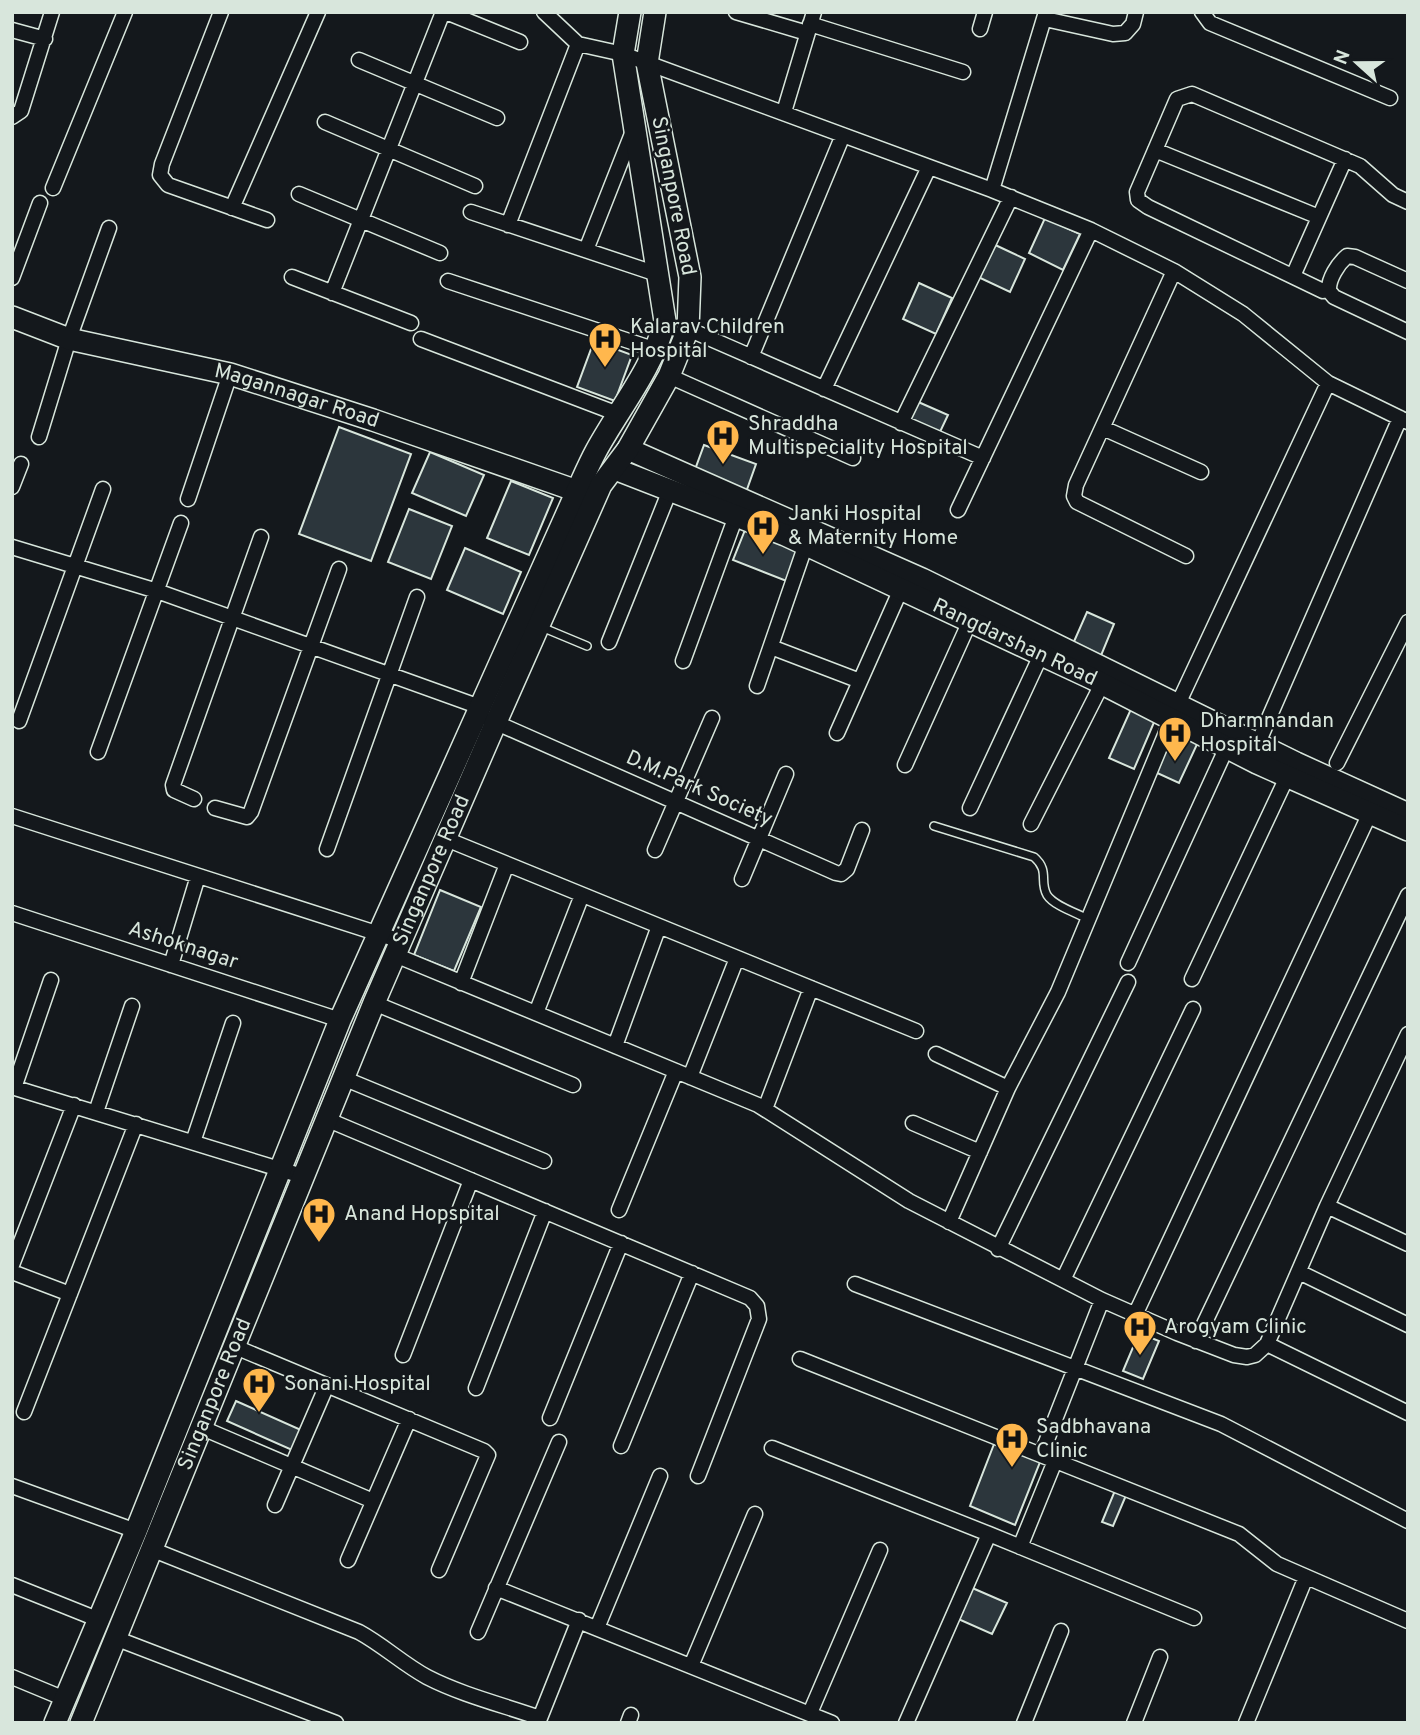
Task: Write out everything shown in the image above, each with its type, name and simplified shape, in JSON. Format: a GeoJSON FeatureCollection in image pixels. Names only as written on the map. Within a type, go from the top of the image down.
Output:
{"type":"FeatureCollection","features":[{"type":"Feature","properties":{"kind":"main road","name":"Singanpore Road"},"geometry":{"type":"LineString","coordinates":[[55,1723],[136,1531],[340,1020],[378,934],[484,714],[577,491],[596,452],[656,351],[665,321],[623,54],[630,12]]}},
{"type":"Feature","properties":{"kind":"main road","name":"Singanpore Road"},"geometry":{"type":"LineString","coordinates":[[81,1723],[302,1176],[446,839],[484,714],[539,626],[601,485],[628,449],[669,376],[688,329],[690,277],[647,63],[655,12]]}},
{"type":"Feature","properties":{"kind":"main road","name":"Magannagar Road"},"geometry":{"type":"LineString","coordinates":[[12,317],[69,339],[230,374],[577,491]]}},
{"type":"Feature","properties":{"kind":"main road","name":"Rangdarshan Road"},"geometry":{"type":"LineString","coordinates":[[628,449],[922,579],[1175,712],[1227,748],[1286,777],[1370,813],[1407,815]]}},
{"type":"Feature","properties":{"kind":"main road","name":"Rangdarshan Road"},"geometry":{"type":"LineString","coordinates":[[615,469],[806,544],[1102,684],[1258,743],[1407,815]]}},
{"type":"Feature","properties":{"kind":"street"},"geometry":{"type":"LineString","coordinates":[[12,117],[21,111],[52,12]]}},
{"type":"Feature","properties":{"kind":"street"},"geometry":{"type":"LineString","coordinates":[[53,188],[125,12]]}},
{"type":"Feature","properties":{"kind":"street"},"geometry":{"type":"LineString","coordinates":[[221,12],[160,175],[168,185],[267,220]]}},
{"type":"Feature","properties":{"kind":"street"},"geometry":{"type":"LineString","coordinates":[[232,208],[318,12]]}},
{"type":"Feature","properties":{"kind":"street"},"geometry":{"type":"LineString","coordinates":[[332,293],[444,12],[520,42]]}},
{"type":"Feature","properties":{"kind":"street"},"geometry":{"type":"LineString","coordinates":[[544,12],[578,44],[623,54],[784,112],[1011,197],[1091,230],[1174,271],[1243,314],[1328,383],[1404,420],[1258,743]]}},
{"type":"Feature","properties":{"kind":"street"},"geometry":{"type":"LineString","coordinates":[[736,12],[810,23],[963,72]]}},
{"type":"Feature","properties":{"kind":"street"},"geometry":{"type":"LineString","coordinates":[[980,29],[985,12]]}},
{"type":"Feature","properties":{"kind":"street"},"geometry":{"type":"LineString","coordinates":[[992,190],[1046,16],[1113,34],[1125,33],[1133,24],[1136,12]]}},
{"type":"Feature","properties":{"kind":"street"},"geometry":{"type":"LineString","coordinates":[[1202,12],[1210,23],[1390,98]]}},
{"type":"Feature","properties":{"kind":"street"},"geometry":{"type":"LineString","coordinates":[[784,112],[810,23]]}},
{"type":"Feature","properties":{"kind":"street"},"geometry":{"type":"LineString","coordinates":[[12,30],[45,39]]}},
{"type":"Feature","properties":{"kind":"street"},"geometry":{"type":"LineString","coordinates":[[508,225],[578,44]]}},
{"type":"Feature","properties":{"kind":"street"},"geometry":{"type":"LineString","coordinates":[[359,60],[497,118]]}},
{"type":"Feature","properties":{"kind":"street"},"geometry":{"type":"LineString","coordinates":[[1323,290],[1138,200],[1137,192],[1177,99],[1192,94],[1345,159],[1360,166],[1393,195],[1408,202]]}},
{"type":"Feature","properties":{"kind":"street"},"geometry":{"type":"LineString","coordinates":[[324,122],[475,186]]}},
{"type":"Feature","properties":{"kind":"street"},"geometry":{"type":"LineString","coordinates":[[586,250],[635,126]]}},
{"type":"Feature","properties":{"kind":"street"},"geometry":{"type":"LineString","coordinates":[[751,357],[843,135]]}},
{"type":"Feature","properties":{"kind":"street"},"geometry":{"type":"LineString","coordinates":[[1155,150],[1320,217]]}},
{"type":"Feature","properties":{"kind":"street"},"geometry":{"type":"LineString","coordinates":[[1293,276],[1345,159]]}},
{"type":"Feature","properties":{"kind":"street"},"geometry":{"type":"LineString","coordinates":[[824,389],[929,167]]}},
{"type":"Feature","properties":{"kind":"street"},"geometry":{"type":"LineString","coordinates":[[299,194],[440,253]]}},
{"type":"Feature","properties":{"kind":"street"},"geometry":{"type":"LineString","coordinates":[[901,423],[1011,197]]}},
{"type":"Feature","properties":{"kind":"street"},"geometry":{"type":"LineString","coordinates":[[12,278],[40,203]]}},
{"type":"Feature","properties":{"kind":"street"},"geometry":{"type":"LineString","coordinates":[[471,212],[657,274]]}},
{"type":"Feature","properties":{"kind":"street"},"geometry":{"type":"LineString","coordinates":[[39,436],[69,339],[109,228]]}},
{"type":"Feature","properties":{"kind":"street"},"geometry":{"type":"LineString","coordinates":[[958,510],[1091,230]]}},
{"type":"Feature","properties":{"kind":"street"},"geometry":{"type":"LineString","coordinates":[[1408,281],[1355,257],[1347,256],[1340,262],[1328,285],[1334,297],[1408,332]]}},
{"type":"Feature","properties":{"kind":"street"},"geometry":{"type":"LineString","coordinates":[[1174,271],[1076,485],[1074,496],[1077,502],[1186,556]]}},
{"type":"Feature","properties":{"kind":"street"},"geometry":{"type":"LineString","coordinates":[[292,277],[411,323]]}},
{"type":"Feature","properties":{"kind":"street"},"geometry":{"type":"LineString","coordinates":[[448,281],[656,351]]}},
{"type":"Feature","properties":{"kind":"street"},"geometry":{"type":"LineString","coordinates":[[688,329],[982,458]]}},
{"type":"Feature","properties":{"kind":"street"},"geometry":{"type":"LineString","coordinates":[[421,339],[618,414]]}},
{"type":"Feature","properties":{"kind":"street"},"geometry":{"type":"LineString","coordinates":[[188,499],[230,374]]}},
{"type":"Feature","properties":{"kind":"street"},"geometry":{"type":"LineString","coordinates":[[669,376],[853,458]]}},
{"type":"Feature","properties":{"kind":"street"},"geometry":{"type":"LineString","coordinates":[[949,1222],[1008,1088],[1059,992],[1175,712],[1328,383]]}},
{"type":"Feature","properties":{"kind":"street"},"geometry":{"type":"LineString","coordinates":[[1103,428],[1201,472]]}},
{"type":"Feature","properties":{"kind":"street"},"geometry":{"type":"LineString","coordinates":[[12,487],[21,464]]}},
{"type":"Feature","properties":{"kind":"street"},"geometry":{"type":"LineString","coordinates":[[19,721],[103,489]]}},
{"type":"Feature","properties":{"kind":"street"},"geometry":{"type":"LineString","coordinates":[[608,642],[670,490]]}},
{"type":"Feature","properties":{"kind":"street"},"geometry":{"type":"LineString","coordinates":[[683,661],[736,516]]}},
{"type":"Feature","properties":{"kind":"street"},"geometry":{"type":"LineString","coordinates":[[98,752],[181,523]]}},
{"type":"Feature","properties":{"kind":"street"},"geometry":{"type":"LineString","coordinates":[[194,799],[178,793],[173,785],[261,537]]}},
{"type":"Feature","properties":{"kind":"street"},"geometry":{"type":"LineString","coordinates":[[757,686],[806,544]]}},
{"type":"Feature","properties":{"kind":"street","name":"D.M.Park Society"},"geometry":{"type":"LineString","coordinates":[[12,547],[156,591],[389,674],[841,874],[847,869],[862,830]]}},
{"type":"Feature","properties":{"kind":"street"},"geometry":{"type":"LineString","coordinates":[[215,808],[241,817],[247,817],[251,813],[340,569]]}},
{"type":"Feature","properties":{"kind":"street"},"geometry":{"type":"LineString","coordinates":[[837,733],[901,589]]}},
{"type":"Feature","properties":{"kind":"street"},"geometry":{"type":"LineString","coordinates":[[327,849],[416,597]]}},
{"type":"Feature","properties":{"kind":"street"},"geometry":{"type":"LineString","coordinates":[[905,765],[970,621]]}},
{"type":"Feature","properties":{"kind":"street"},"geometry":{"type":"LineString","coordinates":[[1337,763],[1408,622]]}},
{"type":"Feature","properties":{"kind":"street"},"geometry":{"type":"LineString","coordinates":[[771,647],[860,681]]}},
{"type":"Feature","properties":{"kind":"street"},"geometry":{"type":"LineString","coordinates":[[970,808],[1041,655]]}},
{"type":"Feature","properties":{"kind":"street"},"geometry":{"type":"LineString","coordinates":[[1031,824],[1102,684]]}},
{"type":"Feature","properties":{"kind":"street"},"geometry":{"type":"LineString","coordinates":[[655,850],[712,718]]}},
{"type":"Feature","properties":{"kind":"street"},"geometry":{"type":"LineString","coordinates":[[1128,963],[1227,748]]}},
{"type":"Feature","properties":{"kind":"street"},"geometry":{"type":"LineString","coordinates":[[742,879],[786,774]]}},
{"type":"Feature","properties":{"kind":"street"},"geometry":{"type":"LineString","coordinates":[[1192,979],[1286,777]]}},
{"type":"Feature","properties":{"kind":"street"},"geometry":{"type":"LineString","coordinates":[[1135,1315],[1370,813]]}},
{"type":"Feature","properties":{"kind":"street"},"geometry":{"type":"LineString","coordinates":[[12,816],[378,934],[461,983],[765,1109],[909,1201],[998,1249],[1135,1315],[1234,1355],[1255,1356],[1267,1344],[1327,1206],[1406,1043]]}},
{"type":"Feature","properties":{"kind":"street"},"geometry":{"type":"LineString","coordinates":[[446,839],[916,1031]]}},
{"type":"Feature","properties":{"kind":"street"},"geometry":{"type":"LineString","coordinates":[[461,983],[507,864]]}},
{"type":"Feature","properties":{"kind":"street"},"geometry":{"type":"LineString","coordinates":[[171,965],[198,876]]}},
{"type":"Feature","properties":{"kind":"street"},"geometry":{"type":"LineString","coordinates":[[536,1013],[582,895]]}},
{"type":"Feature","properties":{"kind":"street"},"geometry":{"type":"LineString","coordinates":[[1196,1341],[1408,895]]}},
{"type":"Feature","properties":{"kind":"street","name":"Ashoknagar"},"geometry":{"type":"LineString","coordinates":[[12,913],[340,1020]]}},
{"type":"Feature","properties":{"kind":"street"},"geometry":{"type":"LineString","coordinates":[[615,1046],[659,926]]}},
{"type":"Feature","properties":{"kind":"street"},"geometry":{"type":"LineString","coordinates":[[619,1210],[737,958]]}},
{"type":"Feature","properties":{"kind":"street"},"geometry":{"type":"LineString","coordinates":[[51,980],[13,1088],[302,1176]]}},
{"type":"Feature","properties":{"kind":"street"},"geometry":{"type":"LineString","coordinates":[[998,1249],[1128,982]]}},
{"type":"Feature","properties":{"kind":"street"},"geometry":{"type":"LineString","coordinates":[[765,1109],[811,988]]}},
{"type":"Feature","properties":{"kind":"street"},"geometry":{"type":"LineString","coordinates":[[374,1003],[573,1085]]}},
{"type":"Feature","properties":{"kind":"street"},"geometry":{"type":"LineString","coordinates":[[96,1112],[132,1006]]}},
{"type":"Feature","properties":{"kind":"street"},"geometry":{"type":"LineString","coordinates":[[1063,1280],[1193,1009]]}},
{"type":"Feature","properties":{"kind":"street"},"geometry":{"type":"LineString","coordinates":[[193,1142],[233,1023]]}},
{"type":"Feature","properties":{"kind":"street"},"geometry":{"type":"LineString","coordinates":[[936,1054],[1008,1088]]}},
{"type":"Feature","properties":{"kind":"street"},"geometry":{"type":"LineString","coordinates":[[343,1078],[544,1161]]}},
{"type":"Feature","properties":{"kind":"street"},"geometry":{"type":"LineString","coordinates":[[12,1265],[74,1105]]}},
{"type":"Feature","properties":{"kind":"street"},"geometry":{"type":"LineString","coordinates":[[326,1119],[750,1298],[757,1306],[759,1319],[698,1476]]}},
{"type":"Feature","properties":{"kind":"street"},"geometry":{"type":"LineString","coordinates":[[913,1123],[980,1152]]}},
{"type":"Feature","properties":{"kind":"street"},"geometry":{"type":"LineString","coordinates":[[24,1412],[136,1124]]}},
{"type":"Feature","properties":{"kind":"street"},"geometry":{"type":"LineString","coordinates":[[403,1355],[471,1180]]}},
{"type":"Feature","properties":{"kind":"street"},"geometry":{"type":"LineString","coordinates":[[1327,1206],[1408,1244]]}},
{"type":"Feature","properties":{"kind":"street"},"geometry":{"type":"LineString","coordinates":[[476,1388],[545,1211]]}},
{"type":"Feature","properties":{"kind":"street"},"geometry":{"type":"LineString","coordinates":[[550,1418],[621,1243]]}},
{"type":"Feature","properties":{"kind":"street"},"geometry":{"type":"LineString","coordinates":[[12,1272],[70,1294]]}},
{"type":"Feature","properties":{"kind":"street"},"geometry":{"type":"LineString","coordinates":[[1299,1272],[1408,1325]]}},
{"type":"Feature","properties":{"kind":"street"},"geometry":{"type":"LineString","coordinates":[[621,1446],[692,1273]]}},
{"type":"Feature","properties":{"kind":"street"},"geometry":{"type":"LineString","coordinates":[[855,1284],[1221,1424],[1408,1521]]}},
{"type":"Feature","properties":{"kind":"street"},"geometry":{"type":"LineString","coordinates":[[1041,1455],[1102,1300]]}},
{"type":"Feature","properties":{"kind":"street"},"geometry":{"type":"LineString","coordinates":[[1267,1344],[1408,1412]]}},
{"type":"Feature","properties":{"kind":"street"},"geometry":{"type":"LineString","coordinates":[[233,1346],[484,1451],[488,1455],[439,1570]]}},
{"type":"Feature","properties":{"kind":"street"},"geometry":{"type":"LineString","coordinates":[[800,1359],[1239,1534],[1277,1564],[1408,1621]]}},
{"type":"Feature","properties":{"kind":"street"},"geometry":{"type":"LineString","coordinates":[[275,1505],[327,1385]]}},
{"type":"Feature","properties":{"kind":"street"},"geometry":{"type":"LineString","coordinates":[[348,1560],[409,1419]]}},
{"type":"Feature","properties":{"kind":"street"},"geometry":{"type":"LineString","coordinates":[[200,1426],[373,1501]]}},
{"type":"Feature","properties":{"kind":"street"},"geometry":{"type":"LineString","coordinates":[[478,1632],[559,1442]]}},
{"type":"Feature","properties":{"kind":"street"},"geometry":{"type":"LineString","coordinates":[[772,1448],[1194,1618]]}},
{"type":"Feature","properties":{"kind":"street"},"geometry":{"type":"LineString","coordinates":[[1020,1547],[1055,1461]]}},
{"type":"Feature","properties":{"kind":"street"},"geometry":{"type":"LineString","coordinates":[[597,1628],[660,1476]]}},
{"type":"Feature","properties":{"kind":"street"},"geometry":{"type":"LineString","coordinates":[[12,1486],[136,1531]]}},
{"type":"Feature","properties":{"kind":"street"},"geometry":{"type":"LineString","coordinates":[[691,1666],[755,1514]]}},
{"type":"Feature","properties":{"kind":"street"},"geometry":{"type":"LineString","coordinates":[[906,1723],[989,1534]]}},
{"type":"Feature","properties":{"kind":"street"},"geometry":{"type":"LineString","coordinates":[[151,1549],[359,1632],[434,1680],[539,1720],[579,1620]]}},
{"type":"Feature","properties":{"kind":"street"},"geometry":{"type":"LineString","coordinates":[[810,1713],[880,1550]]}},
{"type":"Feature","properties":{"kind":"street"},"geometry":{"type":"LineString","coordinates":[[1246,1723],[1306,1577]]}},
{"type":"Feature","properties":{"kind":"street"},"geometry":{"type":"LineString","coordinates":[[12,1585],[97,1619]]}},
{"type":"Feature","properties":{"kind":"street"},"geometry":{"type":"LineString","coordinates":[[496,1588],[827,1722]]}},
{"type":"Feature","properties":{"kind":"street"},"geometry":{"type":"LineString","coordinates":[[1024,1723],[1061,1631]]}},
{"type":"Feature","properties":{"kind":"street"},"geometry":{"type":"LineString","coordinates":[[115,1638],[336,1723]]}},
{"type":"Feature","properties":{"kind":"street"},"geometry":{"type":"LineString","coordinates":[[1134,1723],[1160,1657]]}},
{"type":"Feature","properties":{"kind":"street"},"geometry":{"type":"LineString","coordinates":[[12,1677],[65,1699]]}},
{"type":"Feature","properties":{"kind":"lane"},"geometry":{"type":"LineString","coordinates":[[539,626],[587,646]]}},
{"type":"Feature","properties":{"kind":"lane"},"geometry":{"type":"LineString","coordinates":[[934,827],[1034,857],[1044,871],[1047,895],[1088,919]]}},
{"type":"Feature","properties":{"kind":"building"},"geometry":{"type":"Polygon","coordinates":[[[1045,218],[1080,234],[1063,270],[1029,253],[1045,218]]]}},
{"type":"Feature","properties":{"kind":"building"},"geometry":{"type":"Polygon","coordinates":[[[991,243],[1025,259],[1010,292],[976,276],[991,243]]]}},
{"type":"Feature","properties":{"kind":"building"},"geometry":{"type":"Polygon","coordinates":[[[919,283],[952,298],[936,334],[903,319],[919,283]]]}},
{"type":"Feature","properties":{"kind":"building"},"geometry":{"type":"Polygon","coordinates":[[[594,341],[632,355],[615,401],[577,387],[594,341]]]}},
{"type":"Feature","properties":{"kind":"building"},"geometry":{"type":"Polygon","coordinates":[[[916,401],[948,415],[939,434],[908,421],[916,401]]]}},
{"type":"Feature","properties":{"kind":"building"},"geometry":{"type":"Polygon","coordinates":[[[339,427],[411,454],[371,561],[299,534],[339,427]]]}},
{"type":"Feature","properties":{"kind":"building"},"geometry":{"type":"Polygon","coordinates":[[[704,445],[756,464],[745,495],[693,475],[704,445]]]}},
{"type":"Feature","properties":{"kind":"building"},"geometry":{"type":"Polygon","coordinates":[[[430,452],[484,475],[466,516],[412,493],[430,452]]]}},
{"type":"Feature","properties":{"kind":"building"},"geometry":{"type":"Polygon","coordinates":[[[511,481],[553,498],[529,555],[487,538],[511,481]]]}},
{"type":"Feature","properties":{"kind":"building"},"geometry":{"type":"Polygon","coordinates":[[[409,509],[452,526],[431,579],[388,562],[409,509]]]}},
{"type":"Feature","properties":{"kind":"building"},"geometry":{"type":"Polygon","coordinates":[[[745,530],[801,552],[789,582],[733,560],[745,530]]]}},
{"type":"Feature","properties":{"kind":"building"},"geometry":{"type":"Polygon","coordinates":[[[465,548],[521,572],[503,614],[447,590],[465,548]]]}},
{"type":"Feature","properties":{"kind":"building"},"geometry":{"type":"Polygon","coordinates":[[[1087,612],[1114,624],[1100,658],[1072,646],[1087,612]]]}},
{"type":"Feature","properties":{"kind":"building"},"geometry":{"type":"Polygon","coordinates":[[[1131,709],[1155,720],[1134,769],[1109,758],[1131,709]]]}},
{"type":"Feature","properties":{"kind":"building"},"geometry":{"type":"Polygon","coordinates":[[[1175,729],[1199,740],[1179,783],[1155,772],[1175,729]]]}},
{"type":"Feature","properties":{"kind":"building"},"geometry":{"type":"Polygon","coordinates":[[[440,890],[481,907],[454,971],[414,955],[440,890]]]}},
{"type":"Feature","properties":{"kind":"building"},"geometry":{"type":"Polygon","coordinates":[[[1139,1333],[1159,1341],[1143,1379],[1123,1371],[1139,1333]]]}},
{"type":"Feature","properties":{"kind":"building"},"geometry":{"type":"Polygon","coordinates":[[[236,1401],[301,1430],[292,1450],[227,1421],[236,1401]]]}},
{"type":"Feature","properties":{"kind":"building"},"geometry":{"type":"Polygon","coordinates":[[[996,1439],[1042,1457],[1015,1525],[970,1506],[996,1439]]]}},
{"type":"Feature","properties":{"kind":"building"},"geometry":{"type":"Polygon","coordinates":[[[1116,1488],[1127,1493],[1113,1526],[1102,1522],[1116,1488]]]}},
{"type":"Feature","properties":{"kind":"building"},"geometry":{"type":"Polygon","coordinates":[[[970,1587],[1007,1603],[992,1634],[956,1618],[970,1587]]]}},
{"type":"Feature","properties":{"kind":"place","name":"Kalarav Children Hospital"},"geometry":{"type":"Point","coordinates":[605,369]}},
{"type":"Feature","properties":{"kind":"place","name":"Shraddha Multispeciality Hospital"},"geometry":{"type":"Point","coordinates":[723,466]}},
{"type":"Feature","properties":{"kind":"place","name":"Janki Hospital & Maternity Home"},"geometry":{"type":"Point","coordinates":[763,556]}},
{"type":"Feature","properties":{"kind":"place","name":"Dharmnandan Hospital"},"geometry":{"type":"Point","coordinates":[1175,763]}},
{"type":"Feature","properties":{"kind":"place","name":"Anand Hopspital"},"geometry":{"type":"Point","coordinates":[319,1244]}},
{"type":"Feature","properties":{"kind":"place","name":"Arogyam Clinic"},"geometry":{"type":"Point","coordinates":[1140,1357]}},
{"type":"Feature","properties":{"kind":"place","name":"Sonani Hospital"},"geometry":{"type":"Point","coordinates":[259,1414]}},
{"type":"Feature","properties":{"kind":"place","name":"Sadbhavana Clinic"},"geometry":{"type":"Point","coordinates":[1012,1469]}}]}
